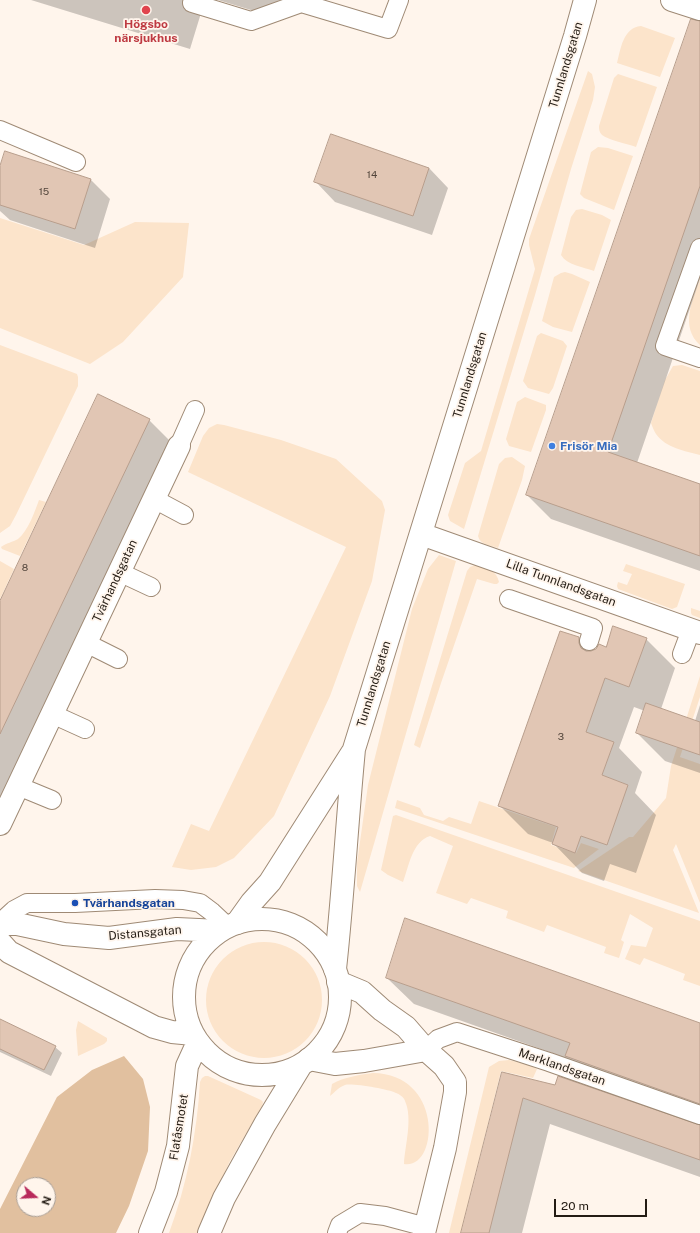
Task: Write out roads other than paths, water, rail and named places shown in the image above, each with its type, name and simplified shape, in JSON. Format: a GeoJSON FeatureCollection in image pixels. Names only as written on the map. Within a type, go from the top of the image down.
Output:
{"type":"FeatureCollection","features":[{"type":"Feature","properties":{"kind":"street","name":"Tunnlandsgatan"},"geometry":{"type":"LineString","coordinates":[[336,976],[345,847],[354,749],[585,0]]}},
{"type":"Feature","properties":{"kind":"street"},"geometry":{"type":"LineString","coordinates":[[672,0],[700,9]]}},
{"type":"Feature","properties":{"kind":"street","name":"Tvärhandsgatan"},"geometry":{"type":"LineString","coordinates":[[0,824],[179,446]]}},
{"type":"Feature","properties":{"kind":"street","name":"Lilla Tunnlandsgatan"},"geometry":{"type":"LineString","coordinates":[[421,534],[696,631]]}},
{"type":"Feature","properties":{"kind":"street","name":"Tunnlandsgatan"},"geometry":{"type":"LineString","coordinates":[[228,927],[270,882],[354,749]]}},
{"type":"Feature","properties":{"kind":"street"},"geometry":{"type":"LineString","coordinates":[[260,919],[284,922],[295,926],[315,940],[330,958],[336,976],[340,1004],[334,1025],[324,1044],[317,1052],[305,1062],[291,1070],[262,1075],[245,1074],[224,1066],[205,1051],[196,1038],[187,1019],[184,1002],[184,986],[196,955],[207,942],[228,927],[248,920],[260,919]]}},
{"type":"Feature","properties":{"kind":"street","name":"Distansgatan"},"geometry":{"type":"LineString","coordinates":[[0,924],[17,924],[64,934],[109,938],[177,929],[228,927]]}},
{"type":"Feature","properties":{"kind":"street"},"geometry":{"type":"LineString","coordinates":[[0,942],[9,952],[154,1027],[196,1038]]}},
{"type":"Feature","properties":{"kind":"street"},"geometry":{"type":"LineString","coordinates":[[336,976],[362,992],[382,1010],[406,1027],[426,1050],[444,1066],[455,1082],[455,1092],[445,1148],[425,1230]]}},
{"type":"Feature","properties":{"kind":"street","name":"Flatåsmotet"},"geometry":{"type":"LineString","coordinates":[[150,1233],[166,1192],[178,1146],[187,1066],[196,1038]]}},
{"type":"Feature","properties":{"kind":"street","name":"Marklandsgatan"},"geometry":{"type":"LineString","coordinates":[[305,1062],[335,1064],[357,1062],[426,1050]]}},
{"type":"Feature","properties":{"kind":"street"},"geometry":{"type":"LineString","coordinates":[[209,1233],[224,1198],[265,1124],[305,1062]]}},
{"type":"Feature","properties":{"kind":"lane"},"geometry":{"type":"LineString","coordinates":[[192,3],[251,21],[301,3],[388,29],[399,0]]}},
{"type":"Feature","properties":{"kind":"lane"},"geometry":{"type":"LineString","coordinates":[[0,130],[76,162]]}},
{"type":"Feature","properties":{"kind":"lane"},"geometry":{"type":"LineString","coordinates":[[700,248],[665,346],[700,358]]}},
{"type":"Feature","properties":{"kind":"lane"},"geometry":{"type":"LineString","coordinates":[[179,446],[195,410]]}},
{"type":"Feature","properties":{"kind":"lane"},"geometry":{"type":"LineString","coordinates":[[154,500],[184,515]]}},
{"type":"Feature","properties":{"kind":"lane"},"geometry":{"type":"LineString","coordinates":[[120,572],[151,587]]}},
{"type":"Feature","properties":{"kind":"lane"},"geometry":{"type":"LineString","coordinates":[[509,598],[593,628],[589,641]]}},
{"type":"Feature","properties":{"kind":"lane"},"geometry":{"type":"LineString","coordinates":[[682,654],[696,631]]}},
{"type":"Feature","properties":{"kind":"lane"},"geometry":{"type":"LineString","coordinates":[[86,643],[118,659]]}},
{"type":"Feature","properties":{"kind":"lane"},"geometry":{"type":"LineString","coordinates":[[52,714],[85,729]]}},
{"type":"Feature","properties":{"kind":"lane"},"geometry":{"type":"LineString","coordinates":[[18,786],[52,800]]}},
{"type":"Feature","properties":{"kind":"lane"},"geometry":{"type":"LineString","coordinates":[[0,924],[14,910],[27,903],[75,903],[155,899],[184,900],[200,903],[228,927]]}},
{"type":"Feature","properties":{"kind":"lane","name":"Marklandsgatan"},"geometry":{"type":"LineString","coordinates":[[426,1050],[438,1039],[457,1032],[549,1062],[700,1115]]}},
{"type":"Feature","properties":{"kind":"lane"},"geometry":{"type":"LineString","coordinates":[[337,1233],[340,1225],[360,1214],[384,1216],[425,1230]]}},
{"type":"Feature","properties":{"kind":"place","name":"Högsbo närsjukhus"},"geometry":{"type":"Point","coordinates":[146,10]}},
{"type":"Feature","properties":{"kind":"place","name":"Frisör Mia"},"geometry":{"type":"Point","coordinates":[552,446]}},
{"type":"Feature","properties":{"kind":"place","name":"Tvärhandsgatan"},"geometry":{"type":"Point","coordinates":[75,903]}}]}
